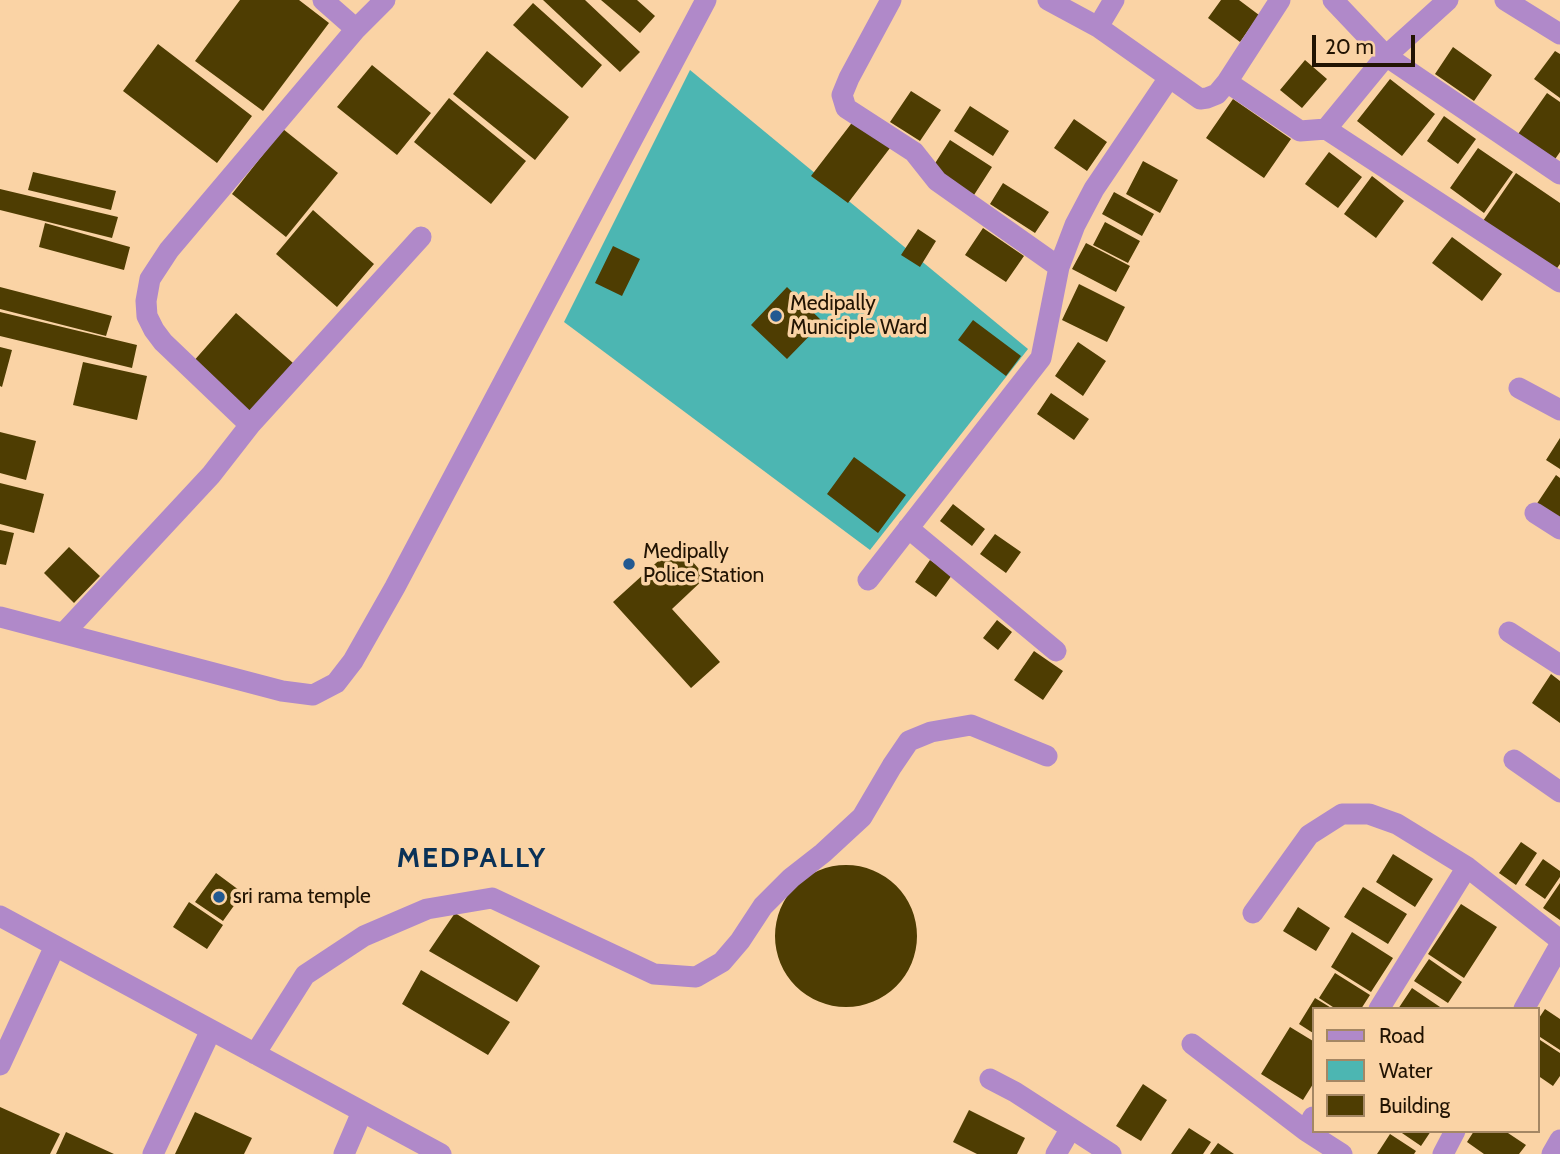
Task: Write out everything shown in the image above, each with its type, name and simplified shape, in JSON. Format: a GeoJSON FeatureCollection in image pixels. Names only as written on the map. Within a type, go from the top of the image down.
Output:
{"type":"FeatureCollection","features":[{"type":"Feature","properties":{"kind":"street"},"geometry":{"type":"LineString","coordinates":[[323,0],[356,29]]}},
{"type":"Feature","properties":{"kind":"street"},"geometry":{"type":"LineString","coordinates":[[250,425],[163,342],[154,330],[147,316],[146,301],[150,279],[169,250],[356,29],[385,0]]}},
{"type":"Feature","properties":{"kind":"street"},"geometry":{"type":"LineString","coordinates":[[0,617],[282,691],[313,695],[336,683],[353,661],[395,587],[706,0]]}},
{"type":"Feature","properties":{"kind":"street"},"geometry":{"type":"LineString","coordinates":[[891,0],[849,78],[842,95],[846,108],[914,152],[937,181],[1059,267]]}},
{"type":"Feature","properties":{"kind":"street"},"geometry":{"type":"LineString","coordinates":[[1048,0],[1098,27],[1200,99],[1217,94],[1227,82],[1280,0]]}},
{"type":"Feature","properties":{"kind":"street"},"geometry":{"type":"LineString","coordinates":[[1098,27],[1114,0]]}},
{"type":"Feature","properties":{"kind":"street"},"geometry":{"type":"LineString","coordinates":[[1333,0],[1386,55],[1560,174]]}},
{"type":"Feature","properties":{"kind":"street"},"geometry":{"type":"LineString","coordinates":[[1326,129],[1386,55],[1448,0]]}},
{"type":"Feature","properties":{"kind":"street"},"geometry":{"type":"LineString","coordinates":[[1505,0],[1560,34]]}},
{"type":"Feature","properties":{"kind":"street"},"geometry":{"type":"LineString","coordinates":[[868,580],[1041,358],[1059,267],[1075,225],[1094,189],[1169,78]]}},
{"type":"Feature","properties":{"kind":"street"},"geometry":{"type":"LineString","coordinates":[[1227,82],[1300,131],[1326,129],[1560,282]]}},
{"type":"Feature","properties":{"kind":"street"},"geometry":{"type":"LineString","coordinates":[[64,633],[211,475],[250,425],[421,237]]}},
{"type":"Feature","properties":{"kind":"street"},"geometry":{"type":"LineString","coordinates":[[1519,388],[1560,410]]}},
{"type":"Feature","properties":{"kind":"street"},"geometry":{"type":"LineString","coordinates":[[1535,513],[1560,529]]}},
{"type":"Feature","properties":{"kind":"street"},"geometry":{"type":"LineString","coordinates":[[908,528],[1056,651]]}},
{"type":"Feature","properties":{"kind":"street"},"geometry":{"type":"LineString","coordinates":[[1509,632],[1560,665]]}},
{"type":"Feature","properties":{"kind":"street"},"geometry":{"type":"LineString","coordinates":[[255,1054],[305,975],[364,936],[428,909],[492,898],[654,974],[696,977],[722,962],[740,941],[762,906],[862,817],[909,741],[931,732],[971,725],[1046,756]]}},
{"type":"Feature","properties":{"kind":"street"},"geometry":{"type":"LineString","coordinates":[[1514,760],[1560,792]]}},
{"type":"Feature","properties":{"kind":"street"},"geometry":{"type":"LineString","coordinates":[[1253,913],[1309,835],[1342,814],[1369,814],[1397,824],[1467,867],[1560,943],[1525,1007]]}},
{"type":"Feature","properties":{"kind":"street"},"geometry":{"type":"LineString","coordinates":[[1380,1007],[1467,867]]}},
{"type":"Feature","properties":{"kind":"street"},"geometry":{"type":"LineString","coordinates":[[0,916],[440,1154]]}},
{"type":"Feature","properties":{"kind":"street"},"geometry":{"type":"LineString","coordinates":[[0,1065],[55,946]]}},
{"type":"Feature","properties":{"kind":"street"},"geometry":{"type":"LineString","coordinates":[[153,1154],[211,1030]]}},
{"type":"Feature","properties":{"kind":"street"},"geometry":{"type":"LineString","coordinates":[[1192,1044],[1310,1124]]}},
{"type":"Feature","properties":{"kind":"street"},"geometry":{"type":"LineString","coordinates":[[990,1079],[1015,1092],[1111,1154]]}},
{"type":"Feature","properties":{"kind":"street"},"geometry":{"type":"LineString","coordinates":[[344,1154],[362,1112]]}},
{"type":"Feature","properties":{"kind":"street"},"geometry":{"type":"LineString","coordinates":[[1056,1154],[1071,1128]]}},
{"type":"Feature","properties":{"kind":"street"},"geometry":{"type":"LineString","coordinates":[[1320,1133],[1342,1154]]}},
{"type":"Feature","properties":{"kind":"street"},"geometry":{"type":"LineString","coordinates":[[1443,1154],[1454,1133]]}},
{"type":"Feature","properties":{"kind":"street"},"geometry":{"type":"LineString","coordinates":[[1552,1154],[1560,1140]]}},
{"type":"Feature","properties":{"kind":"water","name":"Medipally Municiple Ward"},"geometry":{"type":"Polygon","coordinates":[[[690,70],[1028,349],[870,550],[564,322],[690,70]]]}},
{"type":"Feature","properties":{"kind":"building"},"geometry":{"type":"Polygon","coordinates":[[[240,0],[299,0],[329,23],[263,111],[195,61],[240,0]]]}},
{"type":"Feature","properties":{"kind":"building"},"geometry":{"type":"Polygon","coordinates":[[[543,0],[585,0],[640,52],[620,72],[543,0]]]}},
{"type":"Feature","properties":{"kind":"building"},"geometry":{"type":"Polygon","coordinates":[[[601,0],[637,0],[655,16],[640,33],[601,0]]]}},
{"type":"Feature","properties":{"kind":"building"},"geometry":{"type":"Polygon","coordinates":[[[1221,0],[1239,0],[1259,15],[1240,42],[1208,18],[1221,0]]]}},
{"type":"Feature","properties":{"kind":"building"},"geometry":{"type":"Polygon","coordinates":[[[533,3],[602,65],[582,88],[513,25],[533,3]]]}},
{"type":"Feature","properties":{"kind":"building"},"geometry":{"type":"Polygon","coordinates":[[[158,44],[252,116],[217,163],[123,91],[158,44]]]}},
{"type":"Feature","properties":{"kind":"building"},"geometry":{"type":"Polygon","coordinates":[[[1453,47],[1492,75],[1474,101],[1435,74],[1453,47]]]}},
{"type":"Feature","properties":{"kind":"building"},"geometry":{"type":"Polygon","coordinates":[[[487,51],[569,117],[535,160],[453,94],[487,51]]]}},
{"type":"Feature","properties":{"kind":"building"},"geometry":{"type":"Polygon","coordinates":[[[1555,51],[1560,54],[1560,98],[1534,79],[1555,51]]]}},
{"type":"Feature","properties":{"kind":"building"},"geometry":{"type":"Polygon","coordinates":[[[1305,60],[1327,79],[1302,108],[1280,90],[1305,60]]]}},
{"type":"Feature","properties":{"kind":"building"},"geometry":{"type":"Polygon","coordinates":[[[372,65],[431,113],[397,155],[337,107],[372,65]]]}},
{"type":"Feature","properties":{"kind":"building"},"geometry":{"type":"Polygon","coordinates":[[[1390,79],[1435,114],[1402,156],[1357,121],[1390,79]]]}},
{"type":"Feature","properties":{"kind":"building"},"geometry":{"type":"Polygon","coordinates":[[[911,91],[941,110],[920,141],[890,122],[911,91]]]}},
{"type":"Feature","properties":{"kind":"building"},"geometry":{"type":"Polygon","coordinates":[[[1547,93],[1560,102],[1560,152],[1553,162],[1516,137],[1547,93]]]}},
{"type":"Feature","properties":{"kind":"building"},"geometry":{"type":"Polygon","coordinates":[[[449,98],[526,161],[491,204],[414,142],[449,98]]]}},
{"type":"Feature","properties":{"kind":"building"},"geometry":{"type":"Polygon","coordinates":[[[1233,99],[1291,139],[1264,178],[1206,138],[1233,99]]]}},
{"type":"Feature","properties":{"kind":"building"},"geometry":{"type":"Polygon","coordinates":[[[970,106],[1009,131],[993,156],[954,131],[970,106]]]}},
{"type":"Feature","properties":{"kind":"building"},"geometry":{"type":"Polygon","coordinates":[[[1444,116],[1476,139],[1458,164],[1427,141],[1444,116]]]}},
{"type":"Feature","properties":{"kind":"building"},"geometry":{"type":"Polygon","coordinates":[[[1074,119],[1107,142],[1087,171],[1054,148],[1074,119]]]}},
{"type":"Feature","properties":{"kind":"building"},"geometry":{"type":"Polygon","coordinates":[[[854,120],[890,148],[848,203],[811,176],[854,120]]]}},
{"type":"Feature","properties":{"kind":"building"},"geometry":{"type":"Polygon","coordinates":[[[283,129],[338,173],[286,237],[232,194],[283,129]]]}},
{"type":"Feature","properties":{"kind":"building"},"geometry":{"type":"Polygon","coordinates":[[[950,140],[992,167],[974,195],[932,168],[950,140]]]}},
{"type":"Feature","properties":{"kind":"building"},"geometry":{"type":"Polygon","coordinates":[[[1478,148],[1513,172],[1484,213],[1450,188],[1478,148]]]}},
{"type":"Feature","properties":{"kind":"building"},"geometry":{"type":"Polygon","coordinates":[[[1329,152],[1362,177],[1338,208],[1305,184],[1329,152]]]}},
{"type":"Feature","properties":{"kind":"building"},"geometry":{"type":"Polygon","coordinates":[[[1143,161],[1178,180],[1160,213],[1126,194],[1143,161]]]}},
{"type":"Feature","properties":{"kind":"building"},"geometry":{"type":"Polygon","coordinates":[[[33,172],[116,191],[111,210],[28,190],[33,172]]]}},
{"type":"Feature","properties":{"kind":"building"},"geometry":{"type":"Polygon","coordinates":[[[1516,173],[1560,203],[1560,264],[1555,271],[1483,221],[1516,173]]]}},
{"type":"Feature","properties":{"kind":"building"},"geometry":{"type":"Polygon","coordinates":[[[1372,176],[1404,201],[1376,238],[1344,214],[1372,176]]]}},
{"type":"Feature","properties":{"kind":"building"},"geometry":{"type":"Polygon","coordinates":[[[1003,183],[1049,212],[1035,233],[990,204],[1003,183]]]}},
{"type":"Feature","properties":{"kind":"building"},"geometry":{"type":"Polygon","coordinates":[[[0,189],[118,217],[112,238],[0,210],[0,189]]]}},
{"type":"Feature","properties":{"kind":"building"},"geometry":{"type":"Polygon","coordinates":[[[1114,192],[1154,214],[1142,236],[1102,214],[1114,192]]]}},
{"type":"Feature","properties":{"kind":"building"},"geometry":{"type":"Polygon","coordinates":[[[313,210],[374,264],[337,307],[276,254],[313,210]]]}},
{"type":"Feature","properties":{"kind":"building"},"geometry":{"type":"Polygon","coordinates":[[[1105,222],[1140,241],[1128,263],[1093,245],[1105,222]]]}},
{"type":"Feature","properties":{"kind":"building"},"geometry":{"type":"Polygon","coordinates":[[[45,223],[130,247],[124,270],[39,247],[45,223]]]}},
{"type":"Feature","properties":{"kind":"building"},"geometry":{"type":"Polygon","coordinates":[[[983,228],[1024,256],[1006,282],[965,255],[983,228]]]}},
{"type":"Feature","properties":{"kind":"building"},"geometry":{"type":"Polygon","coordinates":[[[918,229],[936,241],[920,267],[901,255],[918,229]]]}},
{"type":"Feature","properties":{"kind":"building"},"geometry":{"type":"Polygon","coordinates":[[[1452,237],[1502,274],[1482,301],[1432,263],[1452,237]]]}},
{"type":"Feature","properties":{"kind":"building"},"geometry":{"type":"Polygon","coordinates":[[[1086,243],[1130,266],[1116,292],[1072,269],[1086,243]]]}},
{"type":"Feature","properties":{"kind":"building"},"geometry":{"type":"Polygon","coordinates":[[[613,246],[640,259],[622,296],[595,283],[613,246]]]}},
{"type":"Feature","properties":{"kind":"building"},"geometry":{"type":"Polygon","coordinates":[[[1079,284],[1125,307],[1107,342],[1062,320],[1079,284]]]}},
{"type":"Feature","properties":{"kind":"building"},"geometry":{"type":"Polygon","coordinates":[[[0,287],[112,316],[106,336],[0,309],[0,287]]]}},
{"type":"Feature","properties":{"kind":"building"},"geometry":{"type":"Polygon","coordinates":[[[787,287],[823,322],[787,359],[751,325],[787,287]]]}},
{"type":"Feature","properties":{"kind":"building"},"geometry":{"type":"Polygon","coordinates":[[[0,312],[137,345],[132,368],[0,336],[0,312]]]}},
{"type":"Feature","properties":{"kind":"building"},"geometry":{"type":"Polygon","coordinates":[[[236,313],[293,363],[250,413],[192,363],[236,313]]]}},
{"type":"Feature","properties":{"kind":"building"},"geometry":{"type":"Polygon","coordinates":[[[973,320],[1021,356],[1006,376],[958,340],[973,320]]]}},
{"type":"Feature","properties":{"kind":"building"},"geometry":{"type":"Polygon","coordinates":[[[1078,342],[1106,361],[1083,396],[1055,376],[1078,342]]]}},
{"type":"Feature","properties":{"kind":"building"},"geometry":{"type":"Polygon","coordinates":[[[0,347],[12,350],[2,387],[0,386],[0,347]]]}},
{"type":"Feature","properties":{"kind":"building"},"geometry":{"type":"Polygon","coordinates":[[[83,362],[147,376],[137,420],[73,405],[83,362]]]}},
{"type":"Feature","properties":{"kind":"building"},"geometry":{"type":"Polygon","coordinates":[[[1051,393],[1089,419],[1074,440],[1037,414],[1051,393]]]}},
{"type":"Feature","properties":{"kind":"building"},"geometry":{"type":"Polygon","coordinates":[[[0,432],[36,441],[26,480],[0,473],[0,432]]]}},
{"type":"Feature","properties":{"kind":"building"},"geometry":{"type":"Polygon","coordinates":[[[1560,438],[1560,469],[1546,460],[1560,438]]]}},
{"type":"Feature","properties":{"kind":"building"},"geometry":{"type":"Polygon","coordinates":[[[854,457],[906,495],[878,533],[827,494],[854,457]]]}},
{"type":"Feature","properties":{"kind":"building"},"geometry":{"type":"Polygon","coordinates":[[[1556,475],[1560,478],[1560,520],[1536,505],[1556,475]]]}},
{"type":"Feature","properties":{"kind":"building"},"geometry":{"type":"Polygon","coordinates":[[[0,483],[44,494],[34,533],[0,524],[0,483]]]}},
{"type":"Feature","properties":{"kind":"building"},"geometry":{"type":"Polygon","coordinates":[[[953,504],[985,529],[972,546],[940,521],[953,504]]]}},
{"type":"Feature","properties":{"kind":"building"},"geometry":{"type":"Polygon","coordinates":[[[0,530],[14,533],[6,565],[0,564],[0,530]]]}},
{"type":"Feature","properties":{"kind":"building"},"geometry":{"type":"Polygon","coordinates":[[[995,534],[1021,552],[1006,573],[980,554],[995,534]]]}},
{"type":"Feature","properties":{"kind":"building"},"geometry":{"type":"Polygon","coordinates":[[[677,544],[706,577],[672,609],[720,662],[691,688],[613,602],[677,544]]]}},
{"type":"Feature","properties":{"kind":"building"},"geometry":{"type":"Polygon","coordinates":[[[69,547],[100,576],[74,603],[44,573],[69,547]]]}},
{"type":"Feature","properties":{"kind":"building"},"geometry":{"type":"Polygon","coordinates":[[[930,560],[952,575],[936,597],[915,582],[930,560]]]}},
{"type":"Feature","properties":{"kind":"building"},"geometry":{"type":"Polygon","coordinates":[[[997,620],[1012,632],[998,650],[983,638],[997,620]]]}},
{"type":"Feature","properties":{"kind":"building"},"geometry":{"type":"Polygon","coordinates":[[[1034,651],[1063,671],[1043,700],[1014,680],[1034,651]]]}},
{"type":"Feature","properties":{"kind":"building"},"geometry":{"type":"Polygon","coordinates":[[[1551,674],[1560,681],[1560,723],[1532,703],[1551,674]]]}},
{"type":"Feature","properties":{"kind":"building"},"geometry":{"type":"Polygon","coordinates":[[[1521,842],[1537,853],[1516,885],[1499,873],[1521,842]]]}},
{"type":"Feature","properties":{"kind":"building"},"geometry":{"type":"Polygon","coordinates":[[[1393,854],[1433,879],[1415,907],[1376,882],[1393,854]]]}},
{"type":"Feature","properties":{"kind":"building"},"geometry":{"type":"Polygon","coordinates":[[[1543,859],[1560,871],[1560,877],[1545,899],[1525,885],[1543,859]]]}},
{"type":"Feature","properties":{"kind":"building"},"geometry":{"type":"Polygon","coordinates":[[[846,865],[873,870],[896,886],[912,909],[917,936],[912,963],[896,986],[873,1002],[846,1007],[819,1002],[796,986],[780,963],[775,936],[780,909],[796,886],[819,870],[846,865]]]}},
{"type":"Feature","properties":{"kind":"building","name":"sri rama temple"},"geometry":{"type":"Polygon","coordinates":[[[216,873],[243,893],[223,921],[195,902],[216,873]]]}},
{"type":"Feature","properties":{"kind":"building"},"geometry":{"type":"Polygon","coordinates":[[[1560,883],[1560,920],[1543,908],[1560,883]]]}},
{"type":"Feature","properties":{"kind":"building"},"geometry":{"type":"Polygon","coordinates":[[[1363,887],[1407,914],[1388,944],[1344,917],[1363,887]]]}},
{"type":"Feature","properties":{"kind":"building"},"geometry":{"type":"Polygon","coordinates":[[[189,902],[223,925],[207,949],[173,927],[189,902]]]}},
{"type":"Feature","properties":{"kind":"building"},"geometry":{"type":"Polygon","coordinates":[[[1461,904],[1497,927],[1464,978],[1428,954],[1461,904]]]}},
{"type":"Feature","properties":{"kind":"building"},"geometry":{"type":"Polygon","coordinates":[[[1298,907],[1330,928],[1316,951],[1283,931],[1298,907]]]}},
{"type":"Feature","properties":{"kind":"building"},"geometry":{"type":"Polygon","coordinates":[[[455,913],[540,966],[517,1002],[429,951],[455,913]]]}},
{"type":"Feature","properties":{"kind":"building"},"geometry":{"type":"Polygon","coordinates":[[[1352,932],[1393,958],[1371,992],[1331,967],[1352,932]]]}},
{"type":"Feature","properties":{"kind":"building"},"geometry":{"type":"Polygon","coordinates":[[[1429,959],[1462,982],[1448,1003],[1414,981],[1429,959]]]}},
{"type":"Feature","properties":{"kind":"building"},"geometry":{"type":"Polygon","coordinates":[[[421,970],[510,1022],[488,1055],[402,1004],[421,970]]]}},
{"type":"Feature","properties":{"kind":"building"},"geometry":{"type":"Polygon","coordinates":[[[1335,973],[1370,995],[1362,1007],[1333,1007],[1319,998],[1335,973]]]}},
{"type":"Feature","properties":{"kind":"building"},"geometry":{"type":"Polygon","coordinates":[[[1412,988],[1440,1007],[1399,1007],[1412,988]]]}},
{"type":"Feature","properties":{"kind":"building"},"geometry":{"type":"Polygon","coordinates":[[[1315,998],[1330,1007],[1312,1007],[1312,1032],[1299,1024],[1315,998]]]}},
{"type":"Feature","properties":{"kind":"building"},"geometry":{"type":"Polygon","coordinates":[[[1545,1009],[1560,1019],[1560,1050],[1539,1036],[1539,1018],[1545,1009]]]}},
{"type":"Feature","properties":{"kind":"building"},"geometry":{"type":"Polygon","coordinates":[[[1290,1027],[1312,1040],[1312,1086],[1303,1100],[1261,1074],[1290,1027]]]}},
{"type":"Feature","properties":{"kind":"building"},"geometry":{"type":"Polygon","coordinates":[[[1539,1039],[1560,1053],[1560,1076],[1553,1086],[1539,1076],[1539,1039]]]}},
{"type":"Feature","properties":{"kind":"building"},"geometry":{"type":"Polygon","coordinates":[[[1143,1084],[1167,1100],[1141,1141],[1116,1126],[1143,1084]]]}},
{"type":"Feature","properties":{"kind":"building"},"geometry":{"type":"Polygon","coordinates":[[[0,1107],[60,1134],[50,1154],[0,1154],[0,1107]]]}},
{"type":"Feature","properties":{"kind":"building"},"geometry":{"type":"Polygon","coordinates":[[[969,1110],[1025,1138],[1017,1154],[977,1154],[953,1142],[969,1110]]]}},
{"type":"Feature","properties":{"kind":"building"},"geometry":{"type":"Polygon","coordinates":[[[195,1112],[252,1138],[244,1154],[175,1154],[195,1112]]]}},
{"type":"Feature","properties":{"kind":"building"},"geometry":{"type":"Polygon","coordinates":[[[1189,1128],[1211,1142],[1203,1154],[1171,1154],[1189,1128]]]}},
{"type":"Feature","properties":{"kind":"building"},"geometry":{"type":"Polygon","coordinates":[[[66,1132],[114,1154],[56,1154],[66,1132]]]}},
{"type":"Feature","properties":{"kind":"building"},"geometry":{"type":"Polygon","coordinates":[[[1402,1133],[1430,1133],[1421,1146],[1402,1133]]]}},
{"type":"Feature","properties":{"kind":"building"},"geometry":{"type":"Polygon","coordinates":[[[1473,1133],[1508,1133],[1526,1145],[1519,1154],[1484,1154],[1467,1142],[1473,1133]]]}},
{"type":"Feature","properties":{"kind":"building"},"geometry":{"type":"Polygon","coordinates":[[[1390,1134],[1416,1151],[1414,1154],[1377,1154],[1390,1134]]]}},
{"type":"Feature","properties":{"kind":"building"},"geometry":{"type":"Polygon","coordinates":[[[1218,1143],[1234,1154],[1210,1154],[1218,1143]]]}},
{"type":"Feature","properties":{"kind":"place","name":"Medipally Municiple Ward"},"geometry":{"type":"Point","coordinates":[776,316]}},
{"type":"Feature","properties":{"kind":"place","name":"Medipally Police Station"},"geometry":{"type":"Point","coordinates":[629,564]}},
{"type":"Feature","properties":{"kind":"place","name":"sri rama temple"},"geometry":{"type":"Point","coordinates":[219,897]}},
{"type":"Feature","properties":{"kind":"district","name":"MEDPALLY"},"geometry":{"type":"Point","coordinates":[472,859]}}]}
